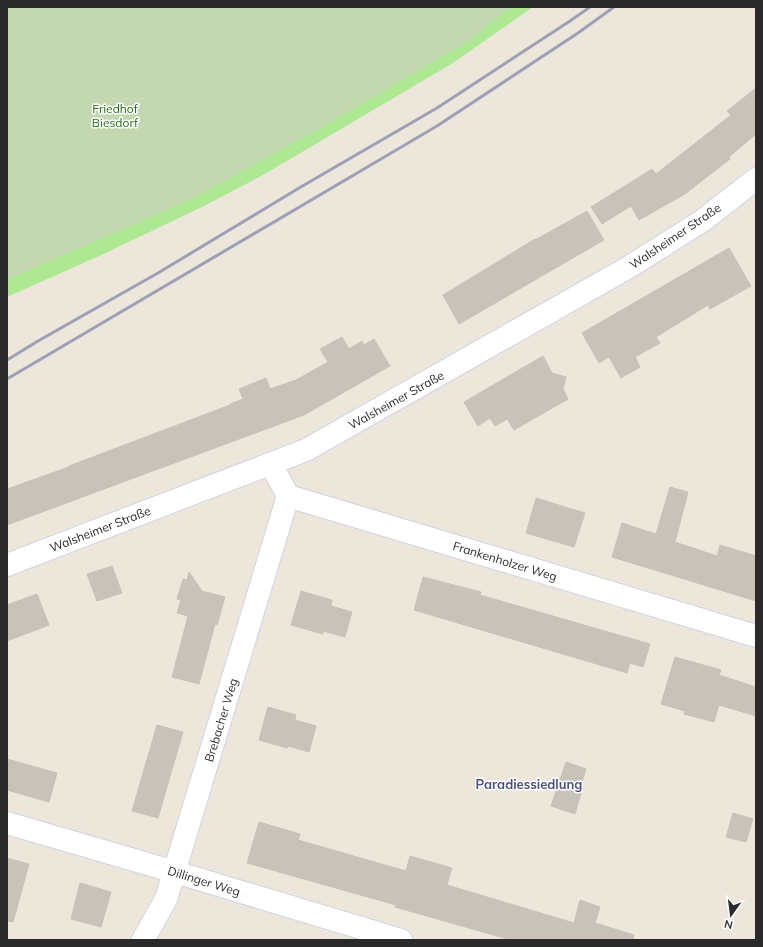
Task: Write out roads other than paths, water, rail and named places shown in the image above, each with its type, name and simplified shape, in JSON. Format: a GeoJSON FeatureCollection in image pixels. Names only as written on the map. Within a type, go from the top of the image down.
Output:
{"type":"FeatureCollection","features":[{"type":"Feature","properties":{"kind":"street","name":"Walsheimer Straße"},"geometry":{"type":"LineString","coordinates":[[7,565],[306,450],[629,267],[702,221],[756,179]]}},
{"type":"Feature","properties":{"kind":"street"},"geometry":{"type":"LineString","coordinates":[[271,464],[288,496]]}},
{"type":"Feature","properties":{"kind":"street","name":"Frankenholzer Weg"},"geometry":{"type":"LineString","coordinates":[[288,496],[756,636]]}},
{"type":"Feature","properties":{"kind":"street","name":"Brebacher Weg"},"geometry":{"type":"LineString","coordinates":[[143,940],[166,899],[175,872],[288,496]]}},
{"type":"Feature","properties":{"kind":"street","name":"Dillinger Weg"},"geometry":{"type":"LineString","coordinates":[[7,824],[175,872],[400,940]]}},
{"type":"Feature","properties":{"kind":"railway"},"geometry":{"type":"LineString","coordinates":[[7,360],[158,273],[299,188],[437,108],[590,7]]}},
{"type":"Feature","properties":{"kind":"railway"},"geometry":{"type":"LineString","coordinates":[[7,379],[437,126],[578,33],[614,7]]}},
{"type":"Feature","properties":{"kind":"district","name":"Paradiessiedlung"},"geometry":{"type":"Point","coordinates":[529,784]}},
{"type":"Feature","properties":{"kind":"park label","name":"Friedhof Biesdorf"},"geometry":{"type":"Point","coordinates":[115,115]}}]}
